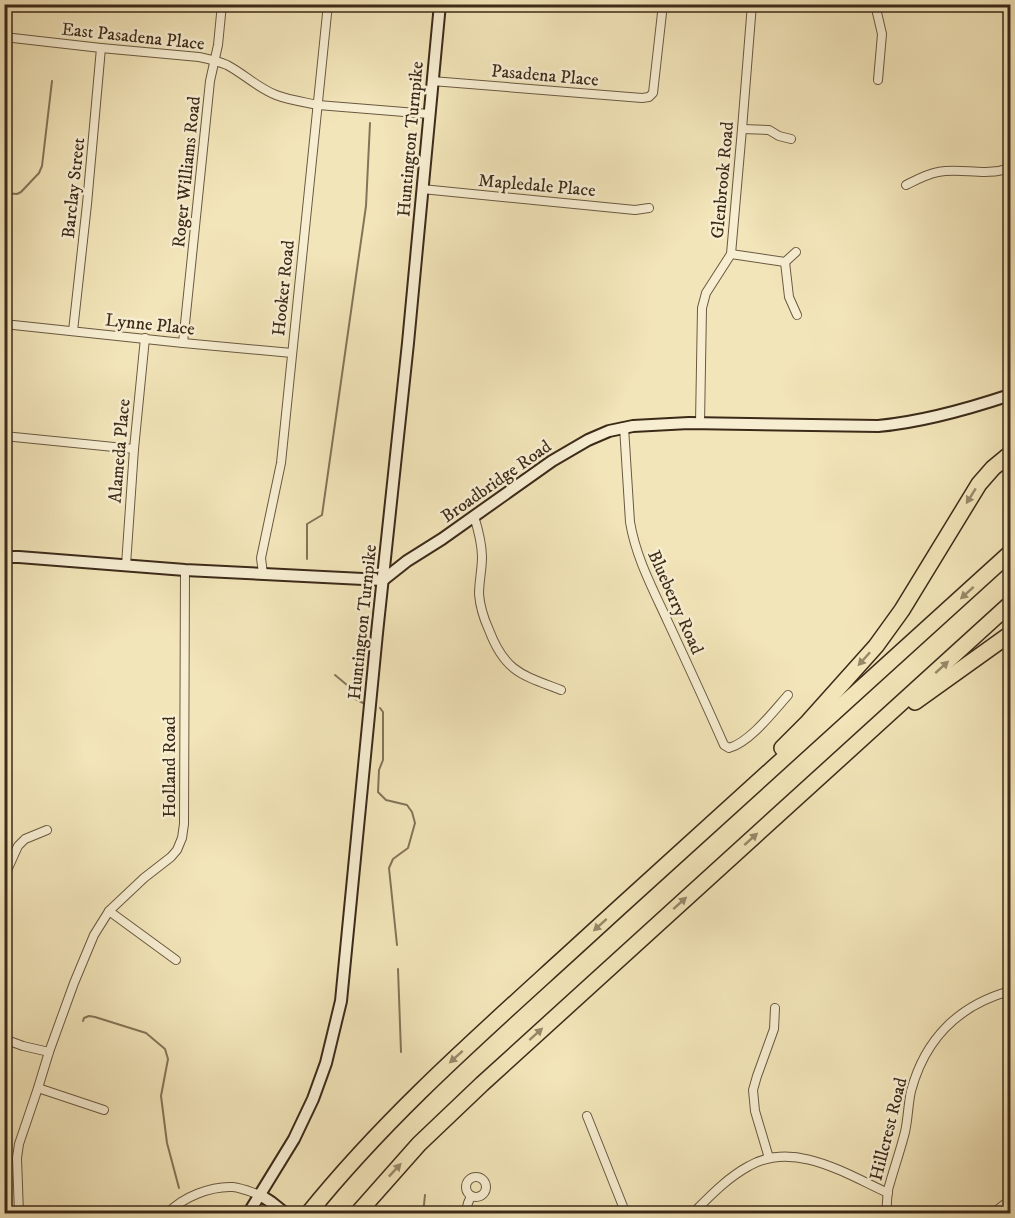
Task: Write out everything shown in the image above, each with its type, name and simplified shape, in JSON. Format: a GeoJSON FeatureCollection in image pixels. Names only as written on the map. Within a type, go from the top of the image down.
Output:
{"type":"FeatureCollection","features":[{"type":"Feature","properties":{"kind":"highway"},"geometry":{"type":"LineString","coordinates":[[659,871],[701,824],[754,776],[808,722],[876,646],[902,610],[978,484],[1011,454]]}},
{"type":"Feature","properties":{"kind":"highway"},"geometry":{"type":"LineString","coordinates":[[310,1210],[370,1141],[441,1071],[1011,553]]}},
{"type":"Feature","properties":{"kind":"highway"},"geometry":{"type":"LineString","coordinates":[[357,1214],[406,1158],[460,1104],[1011,604]]}},
{"type":"Feature","properties":{"kind":"highway"},"geometry":{"type":"LineString","coordinates":[[774,819],[903,711],[1011,634]]}},
{"type":"Feature","properties":{"kind":"main road","name":"Huntington Turnpike"},"geometry":{"type":"LineString","coordinates":[[248,1214],[294,1139],[313,1099],[326,1063],[337,1021],[345,971],[440,4]]}},
{"type":"Feature","properties":{"kind":"main road"},"geometry":{"type":"LineString","coordinates":[[1006,4],[1011,12]]}},
{"type":"Feature","properties":{"kind":"main road","name":"Broadbridge Road"},"geometry":{"type":"LineString","coordinates":[[383,580],[407,561],[573,448],[600,435],[624,428],[671,423],[895,425],[1011,395]]}},
{"type":"Feature","properties":{"kind":"main road"},"geometry":{"type":"LineString","coordinates":[[4,558],[18,557],[185,570],[383,580]]}},
{"type":"Feature","properties":{"kind":"main road"},"geometry":{"type":"LineString","coordinates":[[260,1195],[286,1214]]}},
{"type":"Feature","properties":{"kind":"street"},"geometry":{"type":"LineString","coordinates":[[4,15],[5,4]]}},
{"type":"Feature","properties":{"kind":"street","name":"Roger Williams Road"},"geometry":{"type":"LineString","coordinates":[[183,343],[210,81],[218,45],[222,4]]}},
{"type":"Feature","properties":{"kind":"street","name":"Hooker Road"},"geometry":{"type":"LineString","coordinates":[[263,574],[261,558],[281,464],[327,4]]}},
{"type":"Feature","properties":{"kind":"street","name":"Pasadena Place"},"geometry":{"type":"LineString","coordinates":[[432,81],[649,97],[653,93],[663,4]]}},
{"type":"Feature","properties":{"kind":"street","name":"Glenbrook Road"},"geometry":{"type":"LineString","coordinates":[[700,423],[702,308],[706,293],[731,254],[752,4]]}},
{"type":"Feature","properties":{"kind":"street"},"geometry":{"type":"LineString","coordinates":[[875,4],[882,34],[878,80]]}},
{"type":"Feature","properties":{"kind":"street","name":"East Pasadena Place"},"geometry":{"type":"LineString","coordinates":[[4,37],[199,57],[228,66],[276,95],[318,105],[429,114]]}},
{"type":"Feature","properties":{"kind":"street","name":"Barclay Street"},"geometry":{"type":"LineString","coordinates":[[73,331],[101,48]]}},
{"type":"Feature","properties":{"kind":"street"},"geometry":{"type":"LineString","coordinates":[[742,129],[769,130],[791,139]]}},
{"type":"Feature","properties":{"kind":"street"},"geometry":{"type":"LineString","coordinates":[[906,184],[938,172],[979,173],[1011,168]]}},
{"type":"Feature","properties":{"kind":"street","name":"Mapledale Place"},"geometry":{"type":"LineString","coordinates":[[422,189],[634,210],[649,208]]}},
{"type":"Feature","properties":{"kind":"street"},"geometry":{"type":"LineString","coordinates":[[785,262],[796,252]]}},
{"type":"Feature","properties":{"kind":"street"},"geometry":{"type":"LineString","coordinates":[[731,254],[785,262]]}},
{"type":"Feature","properties":{"kind":"street"},"geometry":{"type":"LineString","coordinates":[[785,262],[789,297],[797,315]]}},
{"type":"Feature","properties":{"kind":"street","name":"Lynne Place"},"geometry":{"type":"LineString","coordinates":[[4,324],[292,353]]}},
{"type":"Feature","properties":{"kind":"street","name":"Alameda Place"},"geometry":{"type":"LineString","coordinates":[[126,566],[144,338]]}},
{"type":"Feature","properties":{"kind":"street","name":"Blueberry Road"},"geometry":{"type":"LineString","coordinates":[[624,428],[630,522],[640,562],[724,745],[729,748],[743,741],[788,695]]}},
{"type":"Feature","properties":{"kind":"street"},"geometry":{"type":"LineString","coordinates":[[4,436],[134,449]]}},
{"type":"Feature","properties":{"kind":"street"},"geometry":{"type":"LineString","coordinates":[[474,516],[481,541],[479,598],[493,642],[513,668],[526,676],[561,690]]}},
{"type":"Feature","properties":{"kind":"street","name":"Holland Road"},"geometry":{"type":"LineString","coordinates":[[19,1214],[16,1158],[19,1144],[49,1052],[82,963],[100,924],[109,911],[144,878],[171,857],[177,850],[182,837],[184,824],[185,570]]}},
{"type":"Feature","properties":{"kind":"street"},"geometry":{"type":"LineString","coordinates":[[4,877],[18,846],[25,838],[47,830]]}},
{"type":"Feature","properties":{"kind":"street"},"geometry":{"type":"LineString","coordinates":[[109,911],[176,960]]}},
{"type":"Feature","properties":{"kind":"street","name":"Hillcrest Road"},"geometry":{"type":"LineString","coordinates":[[886,1214],[888,1193],[906,1127],[912,1088],[929,1048],[940,1032],[955,1018],[983,1000],[1011,991]]}},
{"type":"Feature","properties":{"kind":"street"},"geometry":{"type":"LineString","coordinates":[[769,1158],[755,1112],[753,1090],[774,1029],[775,1008]]}},
{"type":"Feature","properties":{"kind":"street"},"geometry":{"type":"LineString","coordinates":[[4,1039],[49,1052]]}},
{"type":"Feature","properties":{"kind":"street"},"geometry":{"type":"LineString","coordinates":[[38,1088],[104,1110]]}},
{"type":"Feature","properties":{"kind":"street"},"geometry":{"type":"LineString","coordinates":[[587,1116],[626,1214]]}},
{"type":"Feature","properties":{"kind":"street"},"geometry":{"type":"LineString","coordinates":[[692,1214],[731,1177],[750,1165],[769,1158],[786,1156],[807,1158],[827,1165],[888,1193]]}},
{"type":"Feature","properties":{"kind":"street"},"geometry":{"type":"LineString","coordinates":[[167,1214],[182,1201],[213,1189],[232,1187],[260,1195]]}},
{"type":"Feature","properties":{"kind":"street"},"geometry":{"type":"LineString","coordinates":[[465,1214],[471,1196]]}},
{"type":"Feature","properties":{"kind":"street"},"geometry":{"type":"LineString","coordinates":[[992,1214],[1011,1200]]}},
{"type":"Feature","properties":{"kind":"waterway"},"geometry":{"type":"LineString","coordinates":[[4,193],[21,192],[39,173],[42,166],[52,81]]}},
{"type":"Feature","properties":{"kind":"waterway"},"geometry":{"type":"LineString","coordinates":[[307,559],[307,524],[322,515],[366,206],[370,123]]}},
{"type":"Feature","properties":{"kind":"waterway"},"geometry":{"type":"LineString","coordinates":[[335,675],[347,685],[352,697],[363,703]]}},
{"type":"Feature","properties":{"kind":"waterway"},"geometry":{"type":"LineString","coordinates":[[380,708],[383,712],[383,760],[379,770],[378,792],[386,800],[407,805],[415,823],[408,848],[393,859],[389,868],[397,945]]}},
{"type":"Feature","properties":{"kind":"waterway"},"geometry":{"type":"LineString","coordinates":[[398,969],[401,1052]]}},
{"type":"Feature","properties":{"kind":"waterway"},"geometry":{"type":"LineString","coordinates":[[83,1021],[89,1016],[95,1017],[146,1033],[165,1049],[168,1059],[161,1096],[167,1143],[179,1188]]}},
{"type":"Feature","properties":{"kind":"waterway"},"geometry":{"type":"LineString","coordinates":[[4,1095],[11,1097]]}},
{"type":"Feature","properties":{"kind":"waterway"},"geometry":{"type":"LineString","coordinates":[[423,1214],[425,1195]]}}]}
